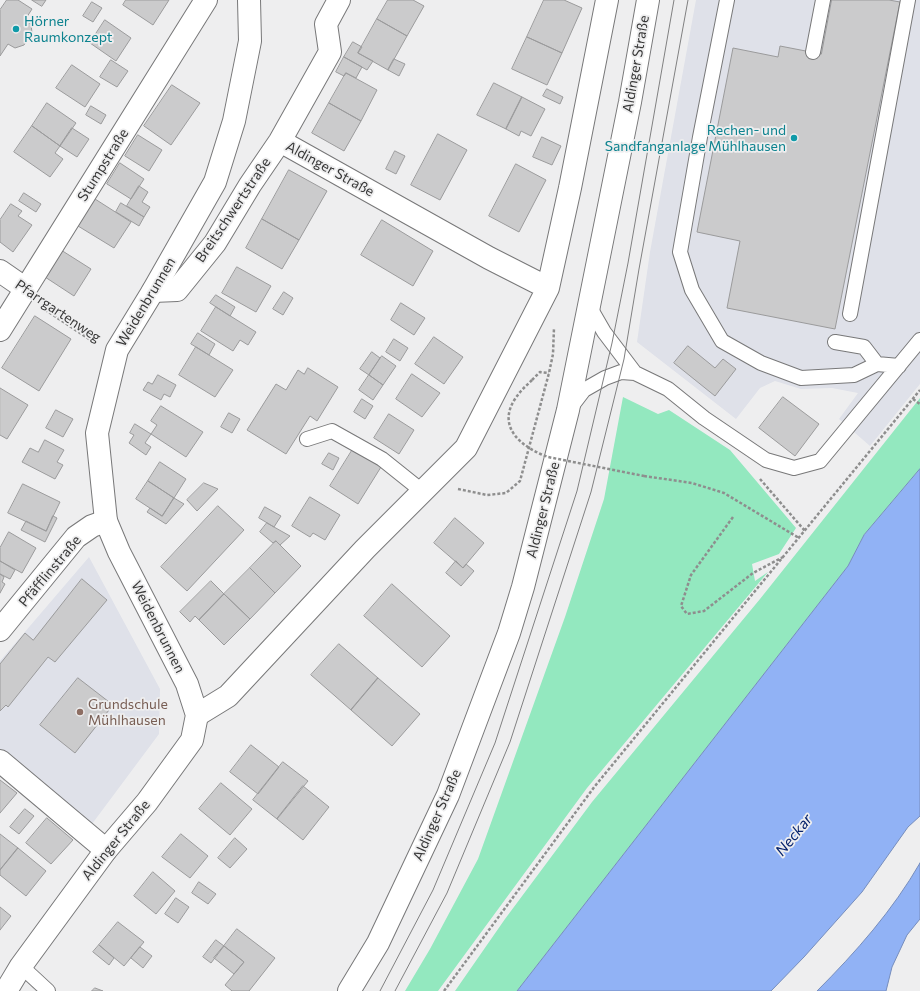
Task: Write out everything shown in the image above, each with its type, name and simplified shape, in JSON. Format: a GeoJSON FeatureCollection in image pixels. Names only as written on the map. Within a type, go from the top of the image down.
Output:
{"type":"FeatureCollection","features":[{"type":"Feature","properties":{"kind":"street","name":"Stumpstraße"},"geometry":{"type":"LineString","coordinates":[[0,330],[206,0]]}},
{"type":"Feature","properties":{"kind":"street","name":"Weidenbrunnen"},"geometry":{"type":"LineString","coordinates":[[197,715],[187,684],[119,552],[106,521],[98,433],[116,354],[215,182],[234,121],[250,41],[249,0]]}},
{"type":"Feature","properties":{"kind":"street","name":"Breitschwertstraße"},"geometry":{"type":"LineString","coordinates":[[153,291],[177,290],[215,243],[250,185],[280,141],[330,52],[326,24],[339,0]]}},
{"type":"Feature","properties":{"kind":"street"},"geometry":{"type":"LineString","coordinates":[[197,715],[228,696],[365,549],[466,448],[548,288],[570,188],[607,0]]}},
{"type":"Feature","properties":{"kind":"street","name":"Aldinger Straße"},"geometry":{"type":"LineString","coordinates":[[349,991],[378,943],[448,795],[511,627],[525,579],[568,410],[630,102],[648,0]]}},
{"type":"Feature","properties":{"kind":"street","name":"Aldinger Straße"},"geometry":{"type":"LineString","coordinates":[[280,141],[489,258],[548,288]]}},
{"type":"Feature","properties":{"kind":"street","name":"Pfarrgartenweg"},"geometry":{"type":"LineString","coordinates":[[0,271],[24,292]]}},
{"type":"Feature","properties":{"kind":"street","name":"Pfäfflinstraße"},"geometry":{"type":"LineString","coordinates":[[0,630],[76,537],[92,526],[106,521]]}},
{"type":"Feature","properties":{"kind":"street","name":"Aldinger Straße"},"geometry":{"type":"LineString","coordinates":[[6,991],[21,966],[106,850],[147,802],[192,740],[197,715]]}},
{"type":"Feature","properties":{"kind":"street"},"geometry":{"type":"LineString","coordinates":[[0,761],[106,850]]}},
{"type":"Feature","properties":{"kind":"lane"},"geometry":{"type":"LineString","coordinates":[[727,0],[700,137],[680,252],[692,290],[722,341],[761,363],[801,378],[854,375],[877,364],[899,366]]}},
{"type":"Feature","properties":{"kind":"lane"},"geometry":{"type":"LineString","coordinates":[[813,52],[823,0]]}},
{"type":"Feature","properties":{"kind":"lane"},"geometry":{"type":"LineString","coordinates":[[850,314],[908,0]]}},
{"type":"Feature","properties":{"kind":"lane"},"geometry":{"type":"LineString","coordinates":[[589,306],[604,332],[635,373]]}},
{"type":"Feature","properties":{"kind":"lane"},"geometry":{"type":"LineString","coordinates":[[568,410],[584,390],[605,378],[621,372],[635,373],[668,389],[704,418],[766,460],[794,468],[820,461],[920,340]]}},
{"type":"Feature","properties":{"kind":"lane"},"geometry":{"type":"LineString","coordinates":[[835,342],[864,347],[877,364]]}},
{"type":"Feature","properties":{"kind":"lane"},"geometry":{"type":"LineString","coordinates":[[307,439],[332,431],[429,485]]}},
{"type":"Feature","properties":{"kind":"lane"},"geometry":{"type":"LineString","coordinates":[[21,966],[48,991]]}},
{"type":"Feature","properties":{"kind":"path","name":"Pfarrgartenweg"},"geometry":{"type":"LineString","coordinates":[[24,292],[116,354]]}},
{"type":"Feature","properties":{"kind":"path","name":"Pfarrgartenweg"},"geometry":{"type":"LineString","coordinates":[[24,292],[116,354]]}},
{"type":"Feature","properties":{"kind":"path"},"geometry":{"type":"LineString","coordinates":[[429,485],[456,488],[487,495],[506,493],[520,481],[549,373],[553,354],[554,323]]}},
{"type":"Feature","properties":{"kind":"path"},"geometry":{"type":"LineString","coordinates":[[549,373],[540,372],[516,398],[510,409],[512,431],[521,443],[537,453],[548,457],[644,476],[692,483],[724,493],[800,538]]}},
{"type":"Feature","properties":{"kind":"path"},"geometry":{"type":"LineString","coordinates":[[444,991],[595,786],[920,390]]}},
{"type":"Feature","properties":{"kind":"path"},"geometry":{"type":"LineString","coordinates":[[913,399],[920,404]]}},
{"type":"Feature","properties":{"kind":"path"},"geometry":{"type":"LineString","coordinates":[[766,460],[758,477],[805,531]]}},
{"type":"Feature","properties":{"kind":"path"},"geometry":{"type":"LineString","coordinates":[[733,517],[691,575],[682,606],[687,614],[704,611],[754,573],[785,556]]}},
{"type":"Feature","properties":{"kind":"shaded area"},"geometry":{"type":"Polygon","coordinates":[[[696,0],[920,0],[920,384],[870,446],[839,419],[858,393],[832,388],[801,389],[775,381],[760,388],[736,419],[637,342],[650,252],[696,0]]]}},
{"type":"Feature","properties":{"kind":"shaded area","name":"Grundschule Mühlhausen"},"geometry":{"type":"Polygon","coordinates":[[[89,557],[160,689],[159,734],[89,828],[0,751],[0,661],[89,557]]]}},
{"type":"Feature","properties":{"kind":"green space"},"geometry":{"type":"Polygon","coordinates":[[[623,397],[658,414],[669,410],[730,450],[796,528],[779,554],[752,564],[755,581],[768,572],[587,788],[438,991],[405,991],[430,949],[478,859],[565,617],[604,499],[623,397]]]}},
{"type":"Feature","properties":{"kind":"green space"},"geometry":{"type":"Polygon","coordinates":[[[920,398],[920,469],[864,535],[848,566],[517,991],[455,991],[505,919],[592,802],[760,599],[920,398]]]}},
{"type":"Feature","properties":{"kind":"water","name":"Neckar"},"geometry":{"type":"Polygon","coordinates":[[[920,469],[920,816],[908,827],[862,892],[804,957],[771,991],[517,991],[848,566],[864,535],[920,469]]]}},
{"type":"Feature","properties":{"kind":"water"},"geometry":{"type":"Polygon","coordinates":[[[920,863],[920,919],[907,935],[892,967],[886,991],[817,991],[846,961],[886,914],[920,863]]]}},
{"type":"Feature","properties":{"kind":"building","name":"Hörner Raumkonzept"},"geometry":{"type":"Polygon","coordinates":[[[7,0],[18,0],[32,9],[25,20],[31,24],[32,33],[24,45],[15,48],[8,44],[0,56],[0,10],[7,0]]]}},
{"type":"Feature","properties":{"kind":"building"},"geometry":{"type":"Polygon","coordinates":[[[32,0],[46,0],[42,6],[32,0]]]}},
{"type":"Feature","properties":{"kind":"building"},"geometry":{"type":"Polygon","coordinates":[[[126,0],[169,0],[153,25],[123,5],[126,0]]]}},
{"type":"Feature","properties":{"kind":"building"},"geometry":{"type":"Polygon","coordinates":[[[388,0],[413,0],[424,6],[407,36],[377,19],[388,0]]]}},
{"type":"Feature","properties":{"kind":"building"},"geometry":{"type":"Polygon","coordinates":[[[544,0],[564,0],[582,8],[562,53],[527,37],[544,0]]]}},
{"type":"Feature","properties":{"kind":"building","name":"Rechen- und Sandfanganlage Mühlhausen"},"geometry":{"type":"Polygon","coordinates":[[[832,0],[889,0],[900,2],[835,329],[727,308],[740,241],[697,232],[733,48],[778,57],[780,46],[821,54],[832,0]]]}},
{"type":"Feature","properties":{"kind":"building"},"geometry":{"type":"Polygon","coordinates":[[[92,2],[102,8],[93,22],[83,16],[92,2]]]}},
{"type":"Feature","properties":{"kind":"building"},"geometry":{"type":"Polygon","coordinates":[[[377,19],[407,36],[388,70],[358,53],[377,19]]]}},
{"type":"Feature","properties":{"kind":"building"},"geometry":{"type":"Polygon","coordinates":[[[105,20],[131,38],[116,61],[90,43],[105,20]]]}},
{"type":"Feature","properties":{"kind":"building"},"geometry":{"type":"Polygon","coordinates":[[[527,37],[562,53],[547,85],[512,69],[527,37]]]}},
{"type":"Feature","properties":{"kind":"building"},"geometry":{"type":"Polygon","coordinates":[[[353,42],[362,47],[358,53],[373,61],[367,70],[344,57],[353,42]]]}},
{"type":"Feature","properties":{"kind":"building"},"geometry":{"type":"Polygon","coordinates":[[[344,57],[362,67],[356,78],[346,73],[344,76],[336,72],[344,57]]]}},
{"type":"Feature","properties":{"kind":"building"},"geometry":{"type":"Polygon","coordinates":[[[394,59],[405,64],[399,76],[388,70],[394,59]]]}},
{"type":"Feature","properties":{"kind":"building"},"geometry":{"type":"Polygon","coordinates":[[[111,60],[128,71],[117,87],[100,77],[111,60]]]}},
{"type":"Feature","properties":{"kind":"building"},"geometry":{"type":"Polygon","coordinates":[[[72,65],[100,84],[85,107],[56,88],[72,65]]]}},
{"type":"Feature","properties":{"kind":"building"},"geometry":{"type":"Polygon","coordinates":[[[346,73],[377,90],[361,121],[329,103],[346,73]]]}},
{"type":"Feature","properties":{"kind":"building"},"geometry":{"type":"Polygon","coordinates":[[[494,83],[522,97],[506,129],[477,115],[494,83]]]}},
{"type":"Feature","properties":{"kind":"building"},"geometry":{"type":"Polygon","coordinates":[[[172,85],[200,103],[171,145],[144,126],[172,85]]]}},
{"type":"Feature","properties":{"kind":"building"},"geometry":{"type":"Polygon","coordinates":[[[547,89],[563,97],[560,104],[543,96],[547,89]]]}},
{"type":"Feature","properties":{"kind":"building"},"geometry":{"type":"Polygon","coordinates":[[[522,97],[545,109],[531,136],[521,131],[519,136],[506,129],[522,97]]]}},
{"type":"Feature","properties":{"kind":"building"},"geometry":{"type":"Polygon","coordinates":[[[47,103],[76,123],[60,146],[32,126],[47,103]]]}},
{"type":"Feature","properties":{"kind":"building"},"geometry":{"type":"Polygon","coordinates":[[[329,103],[361,121],[344,151],[312,133],[329,103]]]}},
{"type":"Feature","properties":{"kind":"building"},"geometry":{"type":"Polygon","coordinates":[[[91,106],[106,115],[101,124],[86,115],[91,106]]]}},
{"type":"Feature","properties":{"kind":"building"},"geometry":{"type":"Polygon","coordinates":[[[32,126],[60,146],[55,153],[63,159],[50,177],[14,152],[32,126]]]}},
{"type":"Feature","properties":{"kind":"building"},"geometry":{"type":"Polygon","coordinates":[[[72,128],[89,139],[77,157],[60,146],[72,128]]]}},
{"type":"Feature","properties":{"kind":"building"},"geometry":{"type":"Polygon","coordinates":[[[438,134],[467,150],[440,200],[411,185],[438,134]]]}},
{"type":"Feature","properties":{"kind":"building"},"geometry":{"type":"Polygon","coordinates":[[[138,135],[162,150],[149,171],[125,156],[138,135]]]}},
{"type":"Feature","properties":{"kind":"building"},"geometry":{"type":"Polygon","coordinates":[[[542,137],[561,146],[552,165],[533,157],[542,137]]]}},
{"type":"Feature","properties":{"kind":"building"},"geometry":{"type":"Polygon","coordinates":[[[395,151],[405,156],[396,174],[386,169],[395,151]]]}},
{"type":"Feature","properties":{"kind":"building"},"geometry":{"type":"Polygon","coordinates":[[[120,163],[144,179],[131,199],[107,184],[120,163]]]}},
{"type":"Feature","properties":{"kind":"building"},"geometry":{"type":"Polygon","coordinates":[[[516,164],[546,180],[519,232],[489,216],[516,164]]]}},
{"type":"Feature","properties":{"kind":"building"},"geometry":{"type":"Polygon","coordinates":[[[289,170],[327,191],[299,240],[262,219],[289,170]]]}},
{"type":"Feature","properties":{"kind":"building"},"geometry":{"type":"Polygon","coordinates":[[[139,186],[148,192],[142,202],[150,207],[144,217],[127,206],[139,186]]]}},
{"type":"Feature","properties":{"kind":"building"},"geometry":{"type":"Polygon","coordinates":[[[24,193],[41,204],[36,212],[19,201],[24,193]]]}},
{"type":"Feature","properties":{"kind":"building"},"geometry":{"type":"Polygon","coordinates":[[[95,199],[131,222],[114,248],[78,226],[95,199]]]}},
{"type":"Feature","properties":{"kind":"building"},"geometry":{"type":"Polygon","coordinates":[[[121,203],[144,217],[139,226],[116,212],[121,203]]]}},
{"type":"Feature","properties":{"kind":"building"},"geometry":{"type":"Polygon","coordinates":[[[11,204],[22,211],[18,216],[32,225],[13,252],[0,242],[0,220],[11,204]]]}},
{"type":"Feature","properties":{"kind":"building"},"geometry":{"type":"Polygon","coordinates":[[[262,219],[299,240],[282,269],[246,248],[262,219]]]}},
{"type":"Feature","properties":{"kind":"building"},"geometry":{"type":"Polygon","coordinates":[[[382,220],[433,251],[413,286],[361,255],[382,220]]]}},
{"type":"Feature","properties":{"kind":"building"},"geometry":{"type":"Polygon","coordinates":[[[61,250],[91,269],[74,296],[45,277],[61,250]]]}},
{"type":"Feature","properties":{"kind":"building"},"geometry":{"type":"Polygon","coordinates":[[[237,267],[271,286],[256,312],[222,293],[237,267]]]}},
{"type":"Feature","properties":{"kind":"building"},"geometry":{"type":"Polygon","coordinates":[[[284,292],[293,298],[283,315],[273,309],[284,292]]]}},
{"type":"Feature","properties":{"kind":"building"},"geometry":{"type":"Polygon","coordinates":[[[216,295],[235,307],[230,316],[210,303],[216,295]]]}},
{"type":"Feature","properties":{"kind":"building"},"geometry":{"type":"Polygon","coordinates":[[[401,303],[425,318],[414,335],[391,320],[401,303]]]}},
{"type":"Feature","properties":{"kind":"building"},"geometry":{"type":"Polygon","coordinates":[[[216,307],[256,332],[248,345],[240,340],[233,351],[201,331],[216,307]]]}},
{"type":"Feature","properties":{"kind":"building"},"geometry":{"type":"Polygon","coordinates":[[[35,316],[71,339],[39,391],[2,368],[35,316]]]}},
{"type":"Feature","properties":{"kind":"building"},"geometry":{"type":"Polygon","coordinates":[[[198,333],[215,344],[209,355],[191,344],[198,333]]]}},
{"type":"Feature","properties":{"kind":"building"},"geometry":{"type":"Polygon","coordinates":[[[434,337],[463,357],[444,384],[415,364],[434,337]]]}},
{"type":"Feature","properties":{"kind":"building"},"geometry":{"type":"Polygon","coordinates":[[[394,339],[408,348],[400,361],[386,352],[394,339]]]}},
{"type":"Feature","properties":{"kind":"building"},"geometry":{"type":"Polygon","coordinates":[[[688,346],[715,368],[723,359],[736,369],[715,396],[674,363],[688,346]]]}},
{"type":"Feature","properties":{"kind":"building"},"geometry":{"type":"Polygon","coordinates":[[[196,347],[233,370],[215,397],[179,375],[196,347]]]}},
{"type":"Feature","properties":{"kind":"building"},"geometry":{"type":"Polygon","coordinates":[[[372,352],[380,358],[369,375],[360,369],[372,352]]]}},
{"type":"Feature","properties":{"kind":"building"},"geometry":{"type":"Polygon","coordinates":[[[382,356],[396,366],[383,385],[369,375],[382,356]]]}},
{"type":"Feature","properties":{"kind":"building"},"geometry":{"type":"Polygon","coordinates":[[[308,368],[338,387],[317,421],[310,416],[286,454],[247,430],[276,384],[286,390],[298,370],[304,374],[308,368]]]}},
{"type":"Feature","properties":{"kind":"building"},"geometry":{"type":"Polygon","coordinates":[[[412,374],[440,393],[422,417],[396,399],[412,374]]]}},
{"type":"Feature","properties":{"kind":"building"},"geometry":{"type":"Polygon","coordinates":[[[158,375],[176,385],[170,397],[164,394],[161,400],[143,390],[148,382],[152,384],[158,375]]]}},
{"type":"Feature","properties":{"kind":"building"},"geometry":{"type":"Polygon","coordinates":[[[369,375],[383,385],[373,400],[359,390],[369,375]]]}},
{"type":"Feature","properties":{"kind":"building"},"geometry":{"type":"Polygon","coordinates":[[[0,388],[28,405],[7,439],[0,435],[0,388]]]}},
{"type":"Feature","properties":{"kind":"building"},"geometry":{"type":"Polygon","coordinates":[[[783,397],[819,424],[795,456],[759,428],[783,397]]]}},
{"type":"Feature","properties":{"kind":"building"},"geometry":{"type":"Polygon","coordinates":[[[362,399],[373,406],[365,419],[354,412],[362,399]]]}},
{"type":"Feature","properties":{"kind":"building"},"geometry":{"type":"Polygon","coordinates":[[[161,406],[203,432],[186,457],[151,434],[157,425],[151,421],[161,406]]]}},
{"type":"Feature","properties":{"kind":"building"},"geometry":{"type":"Polygon","coordinates":[[[56,410],[73,419],[63,437],[46,428],[56,410]]]}},
{"type":"Feature","properties":{"kind":"building"},"geometry":{"type":"Polygon","coordinates":[[[229,413],[240,419],[232,433],[221,427],[229,413]]]}},
{"type":"Feature","properties":{"kind":"building"},"geometry":{"type":"Polygon","coordinates":[[[389,414],[414,430],[399,454],[374,438],[389,414]]]}},
{"type":"Feature","properties":{"kind":"building"},"geometry":{"type":"Polygon","coordinates":[[[135,424],[151,434],[145,443],[151,447],[146,455],[129,443],[134,435],[130,433],[135,424]]]}},
{"type":"Feature","properties":{"kind":"building"},"geometry":{"type":"Polygon","coordinates":[[[45,440],[64,450],[57,462],[63,465],[55,479],[22,462],[30,448],[38,452],[45,440]]]}},
{"type":"Feature","properties":{"kind":"building"},"geometry":{"type":"Polygon","coordinates":[[[353,449],[381,467],[358,504],[330,486],[353,449]]]}},
{"type":"Feature","properties":{"kind":"building"},"geometry":{"type":"Polygon","coordinates":[[[329,453],[339,458],[333,470],[322,464],[329,453]]]}},
{"type":"Feature","properties":{"kind":"building"},"geometry":{"type":"Polygon","coordinates":[[[160,462],[186,479],[174,498],[148,481],[160,462]]]}},
{"type":"Feature","properties":{"kind":"building"},"geometry":{"type":"Polygon","coordinates":[[[148,481],[174,498],[162,516],[136,499],[148,481]]]}},
{"type":"Feature","properties":{"kind":"building"},"geometry":{"type":"Polygon","coordinates":[[[204,483],[218,489],[197,511],[187,500],[204,483]]]}},
{"type":"Feature","properties":{"kind":"building"},"geometry":{"type":"Polygon","coordinates":[[[23,484],[60,502],[46,531],[8,513],[23,484]]]}},
{"type":"Feature","properties":{"kind":"building"},"geometry":{"type":"Polygon","coordinates":[[[310,497],[340,515],[325,540],[313,533],[310,537],[292,526],[310,497]]]}},
{"type":"Feature","properties":{"kind":"building"},"geometry":{"type":"Polygon","coordinates":[[[174,498],[184,504],[166,524],[147,512],[150,508],[162,516],[174,498]]]}},
{"type":"Feature","properties":{"kind":"building"},"geometry":{"type":"Polygon","coordinates":[[[218,506],[244,530],[187,591],[161,567],[218,506]]]}},
{"type":"Feature","properties":{"kind":"building"},"geometry":{"type":"Polygon","coordinates":[[[265,507],[281,516],[274,527],[259,518],[265,507]]]}},
{"type":"Feature","properties":{"kind":"building"},"geometry":{"type":"Polygon","coordinates":[[[53,516],[57,518],[45,542],[21,530],[26,521],[46,531],[53,516]]]}},
{"type":"Feature","properties":{"kind":"building"},"geometry":{"type":"Polygon","coordinates":[[[455,518],[484,543],[463,568],[434,543],[455,518]]]}},
{"type":"Feature","properties":{"kind":"building"},"geometry":{"type":"Polygon","coordinates":[[[267,523],[290,536],[280,545],[276,541],[273,543],[260,532],[267,523]]]}},
{"type":"Feature","properties":{"kind":"building"},"geometry":{"type":"Polygon","coordinates":[[[9,532],[36,548],[22,573],[0,561],[0,548],[9,532]]]}},
{"type":"Feature","properties":{"kind":"building"},"geometry":{"type":"Polygon","coordinates":[[[276,541],[301,566],[275,593],[250,568],[276,541]]]}},
{"type":"Feature","properties":{"kind":"building"},"geometry":{"type":"Polygon","coordinates":[[[0,561],[15,570],[10,579],[0,574],[0,561]]]}},
{"type":"Feature","properties":{"kind":"building"},"geometry":{"type":"Polygon","coordinates":[[[456,561],[463,568],[466,564],[474,571],[461,586],[446,573],[456,561]]]}},
{"type":"Feature","properties":{"kind":"building"},"geometry":{"type":"Polygon","coordinates":[[[250,568],[275,593],[250,619],[224,594],[250,568]]]}},
{"type":"Feature","properties":{"kind":"building"},"geometry":{"type":"Polygon","coordinates":[[[0,574],[4,577],[2,582],[5,584],[0,593],[0,574]]]}},
{"type":"Feature","properties":{"kind":"building"},"geometry":{"type":"Polygon","coordinates":[[[82,579],[107,600],[55,662],[48,657],[8,707],[6,705],[0,711],[0,664],[25,633],[33,640],[82,579]]]}},
{"type":"Feature","properties":{"kind":"building"},"geometry":{"type":"Polygon","coordinates":[[[211,581],[224,594],[199,620],[195,616],[190,622],[180,612],[211,581]]]}},
{"type":"Feature","properties":{"kind":"building"},"geometry":{"type":"Polygon","coordinates":[[[392,584],[450,636],[422,667],[364,616],[392,584]]]}},
{"type":"Feature","properties":{"kind":"building"},"geometry":{"type":"Polygon","coordinates":[[[224,594],[250,619],[224,645],[199,620],[224,594]]]}},
{"type":"Feature","properties":{"kind":"building"},"geometry":{"type":"Polygon","coordinates":[[[339,644],[378,678],[351,710],[311,675],[339,644]]]}},
{"type":"Feature","properties":{"kind":"building"},"geometry":{"type":"Polygon","coordinates":[[[78,678],[113,705],[75,753],[40,725],[78,678]]]}},
{"type":"Feature","properties":{"kind":"building"},"geometry":{"type":"Polygon","coordinates":[[[378,678],[420,714],[392,746],[351,710],[378,678]]]}},
{"type":"Feature","properties":{"kind":"building"},"geometry":{"type":"Polygon","coordinates":[[[251,745],[279,767],[258,794],[230,772],[251,745]]]}},
{"type":"Feature","properties":{"kind":"building"},"geometry":{"type":"Polygon","coordinates":[[[283,762],[308,781],[277,819],[253,800],[283,762]]]}},
{"type":"Feature","properties":{"kind":"building"},"geometry":{"type":"Polygon","coordinates":[[[0,780],[17,793],[0,813],[0,780]]]}},
{"type":"Feature","properties":{"kind":"building"},"geometry":{"type":"Polygon","coordinates":[[[221,783],[252,809],[230,835],[199,809],[221,783]]]}},
{"type":"Feature","properties":{"kind":"building"},"geometry":{"type":"Polygon","coordinates":[[[303,786],[329,807],[303,840],[277,819],[303,786]]]}},
{"type":"Feature","properties":{"kind":"building"},"geometry":{"type":"Polygon","coordinates":[[[25,809],[34,816],[19,834],[10,827],[25,809]]]}},
{"type":"Feature","properties":{"kind":"building"},"geometry":{"type":"Polygon","coordinates":[[[47,818],[73,840],[51,864],[26,843],[47,818]]]}},
{"type":"Feature","properties":{"kind":"building"},"geometry":{"type":"Polygon","coordinates":[[[0,834],[18,848],[0,870],[0,834]]]}},
{"type":"Feature","properties":{"kind":"building"},"geometry":{"type":"Polygon","coordinates":[[[181,834],[208,856],[190,878],[162,857],[181,834]]]}},
{"type":"Feature","properties":{"kind":"building"},"geometry":{"type":"Polygon","coordinates":[[[235,838],[247,849],[230,868],[218,858],[235,838]]]}},
{"type":"Feature","properties":{"kind":"building"},"geometry":{"type":"Polygon","coordinates":[[[18,848],[46,871],[26,896],[0,875],[0,870],[18,848]]]}},
{"type":"Feature","properties":{"kind":"building"},"geometry":{"type":"Polygon","coordinates":[[[153,872],[175,891],[156,914],[134,896],[153,872]]]}},
{"type":"Feature","properties":{"kind":"building"},"geometry":{"type":"Polygon","coordinates":[[[199,882],[216,894],[208,904],[192,893],[199,882]]]}},
{"type":"Feature","properties":{"kind":"building"},"geometry":{"type":"Polygon","coordinates":[[[176,898],[189,907],[178,923],[165,914],[176,898]]]}},
{"type":"Feature","properties":{"kind":"building"},"geometry":{"type":"Polygon","coordinates":[[[0,907],[11,916],[0,930],[0,907]]]}},
{"type":"Feature","properties":{"kind":"building"},"geometry":{"type":"Polygon","coordinates":[[[118,922],[144,942],[124,966],[99,945],[118,922]]]}},
{"type":"Feature","properties":{"kind":"building"},"geometry":{"type":"Polygon","coordinates":[[[237,929],[275,958],[249,991],[232,991],[225,985],[244,962],[224,946],[237,929]]]}},
{"type":"Feature","properties":{"kind":"building"},"geometry":{"type":"Polygon","coordinates":[[[216,940],[224,946],[211,963],[203,957],[216,940]]]}},
{"type":"Feature","properties":{"kind":"building"},"geometry":{"type":"Polygon","coordinates":[[[99,945],[114,958],[109,965],[93,952],[99,945]]]}},
{"type":"Feature","properties":{"kind":"building"},"geometry":{"type":"Polygon","coordinates":[[[224,946],[244,962],[234,974],[214,958],[224,946]]]}},
{"type":"Feature","properties":{"kind":"building"},"geometry":{"type":"Polygon","coordinates":[[[140,947],[152,956],[143,968],[131,958],[140,947]]]}},
{"type":"Feature","properties":{"kind":"building"},"geometry":{"type":"Polygon","coordinates":[[[95,988],[103,991],[92,991],[95,988]]]}},
{"type":"Feature","properties":{"kind":"tram line"},"geometry":{"type":"LineString","coordinates":[[380,991],[433,890],[495,743],[577,491],[612,343],[628,263],[674,0]]}},
{"type":"Feature","properties":{"kind":"tram line"},"geometry":{"type":"LineString","coordinates":[[395,991],[447,893],[510,742],[591,492],[624,359],[688,0]]}},
{"type":"Feature","properties":{"kind":"place","name":"Hörner Raumkonzept"},"geometry":{"type":"Point","coordinates":[16,29]}},
{"type":"Feature","properties":{"kind":"place","name":"Rechen- und Sandfanganlage Mühlhausen"},"geometry":{"type":"Point","coordinates":[794,138]}},
{"type":"Feature","properties":{"kind":"place","name":"Grundschule Mühlhausen"},"geometry":{"type":"Point","coordinates":[80,712]}}]}
